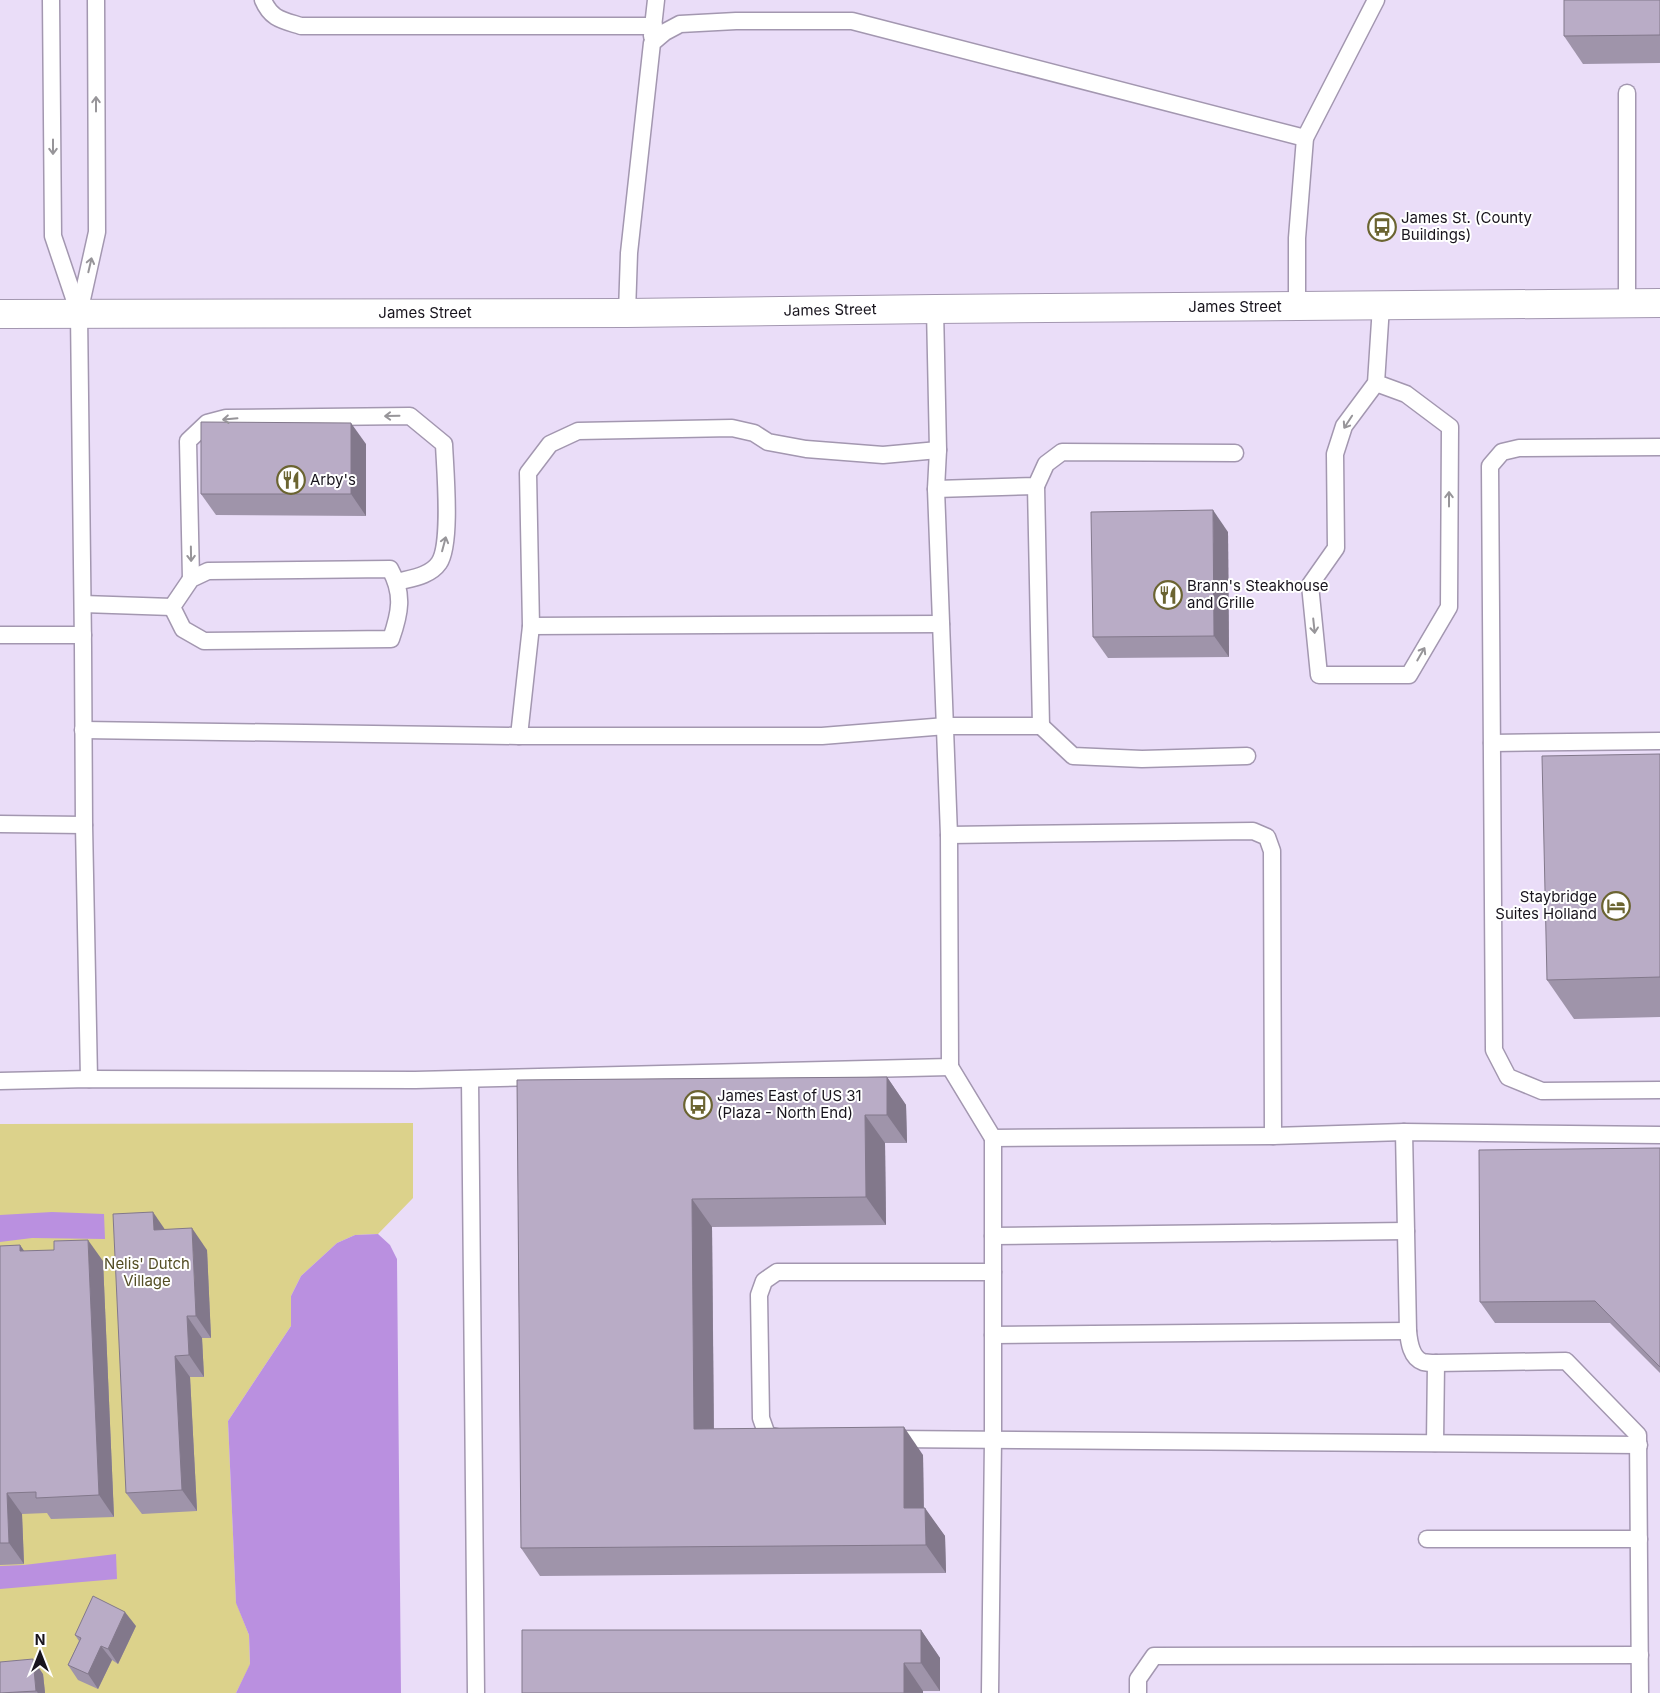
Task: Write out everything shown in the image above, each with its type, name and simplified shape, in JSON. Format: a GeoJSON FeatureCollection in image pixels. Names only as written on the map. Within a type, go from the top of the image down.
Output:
{"type":"FeatureCollection","features":[{"type":"Feature","properties":{"kind":"street","name":"James Street"},"geometry":{"type":"LineString","coordinates":[[0,314],[627,313],[935,308],[1660,303]]}},
{"type":"Feature","properties":{"kind":"lane"},"geometry":{"type":"LineString","coordinates":[[51,0],[53,236],[79,313]]}},
{"type":"Feature","properties":{"kind":"lane"},"geometry":{"type":"LineString","coordinates":[[89,1079],[84,825],[79,313],[97,232],[96,0]]}},
{"type":"Feature","properties":{"kind":"lane"},"geometry":{"type":"LineString","coordinates":[[263,0],[274,17],[300,26],[654,26]]}},
{"type":"Feature","properties":{"kind":"lane"},"geometry":{"type":"LineString","coordinates":[[627,313],[629,252],[656,0]]}},
{"type":"Feature","properties":{"kind":"lane"},"geometry":{"type":"LineString","coordinates":[[1297,307],[1297,238],[1305,138],[1376,0]]}},
{"type":"Feature","properties":{"kind":"lane"},"geometry":{"type":"LineString","coordinates":[[652,43],[665,32],[680,24],[736,21],[852,21],[1305,138]]}},
{"type":"Feature","properties":{"kind":"lane"},"geometry":{"type":"LineString","coordinates":[[1627,93],[1627,303]]}},
{"type":"Feature","properties":{"kind":"lane"},"geometry":{"type":"LineString","coordinates":[[1376,383],[1406,394],[1450,426],[1449,607],[1409,675],[1319,675],[1310,585],[1336,548],[1335,454],[1344,426],[1376,383],[1381,306]]}},
{"type":"Feature","properties":{"kind":"lane"},"geometry":{"type":"LineString","coordinates":[[935,308],[938,450],[936,489],[949,835],[950,1066],[993,1138],[994,1439],[990,1693]]}},
{"type":"Feature","properties":{"kind":"lane"},"geometry":{"type":"LineString","coordinates":[[191,579],[188,440],[207,423],[226,418],[410,416],[444,444],[447,535],[439,563],[423,576],[397,582]]}},
{"type":"Feature","properties":{"kind":"lane"},"geometry":{"type":"LineString","coordinates":[[519,736],[531,626],[528,473],[550,444],[578,431],[732,428],[754,433],[768,442],[806,449],[883,455],[938,450]]}},
{"type":"Feature","properties":{"kind":"lane"},"geometry":{"type":"LineString","coordinates":[[1660,447],[1519,448],[1502,452],[1490,466],[1494,1050],[1508,1077],[1542,1091],[1660,1090]]}},
{"type":"Feature","properties":{"kind":"lane"},"geometry":{"type":"LineString","coordinates":[[1041,726],[1036,486],[1046,464],[1062,452],[1235,453]]}},
{"type":"Feature","properties":{"kind":"lane"},"geometry":{"type":"LineString","coordinates":[[936,489],[1036,486]]}},
{"type":"Feature","properties":{"kind":"lane"},"geometry":{"type":"LineString","coordinates":[[390,569],[397,582],[400,601],[398,618],[391,640],[204,641],[183,629],[172,607],[191,579],[208,571],[390,569]]}},
{"type":"Feature","properties":{"kind":"lane"},"geometry":{"type":"LineString","coordinates":[[83,604],[172,607]]}},
{"type":"Feature","properties":{"kind":"lane"},"geometry":{"type":"LineString","coordinates":[[531,626],[941,624]]}},
{"type":"Feature","properties":{"kind":"lane"},"geometry":{"type":"LineString","coordinates":[[0,635],[83,635]]}},
{"type":"Feature","properties":{"kind":"lane"},"geometry":{"type":"LineString","coordinates":[[83,730],[519,736],[822,736],[946,726],[1041,726],[1073,756],[1142,759],[1248,756]]}},
{"type":"Feature","properties":{"kind":"lane"},"geometry":{"type":"LineString","coordinates":[[1492,743],[1660,741]]}},
{"type":"Feature","properties":{"kind":"lane"},"geometry":{"type":"LineString","coordinates":[[0,824],[84,825]]}},
{"type":"Feature","properties":{"kind":"lane"},"geometry":{"type":"LineString","coordinates":[[949,835],[1253,831],[1267,837],[1272,851],[1273,1136]]}},
{"type":"Feature","properties":{"kind":"lane"},"geometry":{"type":"LineString","coordinates":[[0,1081],[89,1079],[470,1079],[950,1066]]}},
{"type":"Feature","properties":{"kind":"lane"},"geometry":{"type":"LineString","coordinates":[[470,1079],[476,1693]]}},
{"type":"Feature","properties":{"kind":"lane"},"geometry":{"type":"LineString","coordinates":[[993,1138],[1273,1136],[1404,1132],[1660,1135]]}},
{"type":"Feature","properties":{"kind":"lane"},"geometry":{"type":"LineString","coordinates":[[1404,1132],[1408,1331],[1409,1345],[1415,1356],[1423,1362],[1436,1363],[1566,1361],[1638,1435],[1640,1693]]}},
{"type":"Feature","properties":{"kind":"lane"},"geometry":{"type":"LineString","coordinates":[[994,1236],[1406,1231]]}},
{"type":"Feature","properties":{"kind":"lane"},"geometry":{"type":"LineString","coordinates":[[794,1439],[767,1435],[761,1418],[759,1295],[764,1281],[777,1272],[994,1272]]}},
{"type":"Feature","properties":{"kind":"lane"},"geometry":{"type":"LineString","coordinates":[[994,1336],[1408,1331]]}},
{"type":"Feature","properties":{"kind":"lane"},"geometry":{"type":"LineString","coordinates":[[1435,1442],[1436,1363]]}},
{"type":"Feature","properties":{"kind":"lane"},"geometry":{"type":"LineString","coordinates":[[874,1439],[1638,1445]]}},
{"type":"Feature","properties":{"kind":"lane"},"geometry":{"type":"LineString","coordinates":[[1427,1539],[1639,1539]]}},
{"type":"Feature","properties":{"kind":"lane"},"geometry":{"type":"LineString","coordinates":[[1138,1693],[1138,1679],[1154,1656],[1640,1655]]}},
{"type":"Feature","properties":{"kind":"green space","name":"Nelis' Dutch Village"},"geometry":{"type":"Polygon","coordinates":[[[413,1123],[413,1198],[378,1234],[355,1235],[337,1243],[301,1276],[291,1296],[291,1326],[228,1421],[236,1602],[249,1635],[250,1665],[236,1693],[0,1693],[0,1124],[413,1123]]]}},
{"type":"Feature","properties":{"kind":"shaded area"},"geometry":{"type":"Polygon","coordinates":[[[52,1212],[104,1214],[105,1239],[32,1238],[0,1242],[0,1215],[52,1212]]]}},
{"type":"Feature","properties":{"kind":"shaded area"},"geometry":{"type":"Polygon","coordinates":[[[378,1234],[390,1245],[397,1259],[401,1693],[236,1693],[250,1664],[249,1635],[236,1603],[228,1421],[291,1326],[291,1296],[301,1276],[337,1243],[355,1235],[378,1234]]]}},
{"type":"Feature","properties":{"kind":"shaded area"},"geometry":{"type":"Polygon","coordinates":[[[116,1554],[117,1579],[0,1589],[0,1566],[116,1554]]]}},
{"type":"Feature","properties":{"kind":"building"},"geometry":{"type":"Polygon","coordinates":[[[1564,0],[1660,0],[1660,35],[1564,36],[1564,0]]]}},
{"type":"Feature","properties":{"kind":"building","name":"Arby's"},"geometry":{"type":"Polygon","coordinates":[[[201,422],[351,423],[351,494],[201,494],[201,422]]]}},
{"type":"Feature","properties":{"kind":"building","name":"Brann's Steakhouse and Grille"},"geometry":{"type":"Polygon","coordinates":[[[1213,510],[1214,636],[1093,637],[1091,512],[1213,510]]]}},
{"type":"Feature","properties":{"kind":"building","name":"Staybridge Suites Holland"},"geometry":{"type":"Polygon","coordinates":[[[1660,754],[1660,977],[1547,980],[1542,756],[1660,754]]]}},
{"type":"Feature","properties":{"kind":"building"},"geometry":{"type":"Polygon","coordinates":[[[887,1077],[887,1115],[865,1115],[866,1197],[692,1199],[694,1429],[904,1427],[904,1508],[925,1508],[926,1545],[521,1548],[517,1080],[887,1077]]]}},
{"type":"Feature","properties":{"kind":"building"},"geometry":{"type":"Polygon","coordinates":[[[1660,1148],[1660,1367],[1595,1301],[1480,1302],[1479,1150],[1660,1148]]]}},
{"type":"Feature","properties":{"kind":"building"},"geometry":{"type":"Polygon","coordinates":[[[153,1212],[154,1230],[192,1228],[196,1316],[187,1316],[189,1355],[175,1356],[182,1490],[126,1493],[113,1214],[153,1212]]]}},
{"type":"Feature","properties":{"kind":"building"},"geometry":{"type":"Polygon","coordinates":[[[88,1240],[99,1495],[36,1498],[36,1492],[7,1493],[9,1543],[0,1543],[0,1246],[20,1245],[20,1251],[54,1250],[54,1241],[88,1240]]]}},
{"type":"Feature","properties":{"kind":"building"},"geometry":{"type":"Polygon","coordinates":[[[93,1596],[125,1612],[108,1649],[101,1646],[88,1674],[68,1665],[81,1638],[75,1635],[93,1596]]]}},
{"type":"Feature","properties":{"kind":"building"},"geometry":{"type":"Polygon","coordinates":[[[522,1630],[921,1630],[921,1663],[904,1663],[904,1693],[522,1693],[522,1630]]]}},
{"type":"Feature","properties":{"kind":"building"},"geometry":{"type":"Polygon","coordinates":[[[33,1659],[36,1691],[0,1693],[0,1662],[33,1659]]]}},
{"type":"Feature","properties":{"kind":"place","name":"James St. (County Buildings)"},"geometry":{"type":"Point","coordinates":[1382,227]}},
{"type":"Feature","properties":{"kind":"place","name":"Arby's"},"geometry":{"type":"Point","coordinates":[291,480]}},
{"type":"Feature","properties":{"kind":"place","name":"Brann's Steakhouse and Grille"},"geometry":{"type":"Point","coordinates":[1168,595]}},
{"type":"Feature","properties":{"kind":"place","name":"Staybridge Suites Holland"},"geometry":{"type":"Point","coordinates":[1616,906]}},
{"type":"Feature","properties":{"kind":"place","name":"James East of US 31 (Plaza - North End)"},"geometry":{"type":"Point","coordinates":[698,1105]}}]}
